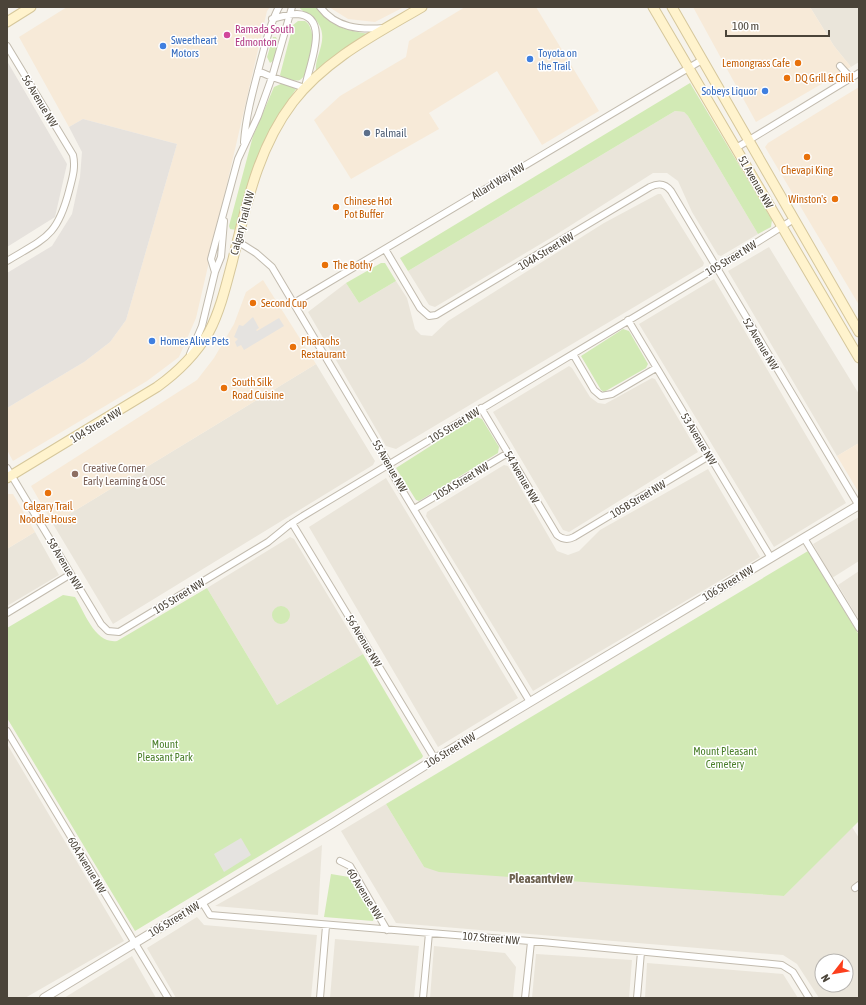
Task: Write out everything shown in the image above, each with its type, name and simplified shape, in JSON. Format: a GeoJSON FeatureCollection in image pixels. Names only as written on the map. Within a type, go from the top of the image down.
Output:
{"type":"FeatureCollection","features":[{"type":"Feature","properties":{"kind":"main road"},"geometry":{"type":"LineString","coordinates":[[7,22],[31,7]]}},
{"type":"Feature","properties":{"kind":"main road","name":"Calgary Trail NW"},"geometry":{"type":"LineString","coordinates":[[184,365],[205,337],[214,321],[226,285],[251,188],[263,155],[282,119],[305,88],[339,59],[422,7]]}},
{"type":"Feature","properties":{"kind":"main road","name":"51 Avenue NW"},"geometry":{"type":"LineString","coordinates":[[653,7],[859,358]]}},
{"type":"Feature","properties":{"kind":"main road","name":"51 Avenue NW"},"geometry":{"type":"LineString","coordinates":[[672,7],[859,332]]}},
{"type":"Feature","properties":{"kind":"main road","name":"104 Street NW"},"geometry":{"type":"LineString","coordinates":[[9,474],[149,392],[184,365]]}},
{"type":"Feature","properties":{"kind":"street","name":"Calgary Trail NW"},"geometry":{"type":"LineString","coordinates":[[244,146],[246,120],[258,71],[272,19],[279,7]]}},
{"type":"Feature","properties":{"kind":"street","name":"Calgary Trail NW"},"geometry":{"type":"LineString","coordinates":[[215,272],[211,265],[211,259],[224,217],[238,159],[258,116],[272,77],[291,15],[292,7]]}},
{"type":"Feature","properties":{"kind":"street"},"geometry":{"type":"LineString","coordinates":[[320,7],[329,16],[342,25],[357,28],[387,28]]}},
{"type":"Feature","properties":{"kind":"street","name":"Calgary Trail NW"},"geometry":{"type":"LineString","coordinates":[[272,19],[298,14],[306,17],[316,32],[316,48],[305,88]]}},
{"type":"Feature","properties":{"kind":"street","name":"56 Avenue NW"},"geometry":{"type":"LineString","coordinates":[[7,46],[73,155],[74,173],[59,223],[41,241],[7,261]]}},
{"type":"Feature","properties":{"kind":"street","name":"Allard Way NW"},"geometry":{"type":"LineString","coordinates":[[294,303],[702,60]]}},
{"type":"Feature","properties":{"kind":"street"},"geometry":{"type":"LineString","coordinates":[[840,66],[851,78]]}},
{"type":"Feature","properties":{"kind":"street"},"geometry":{"type":"LineString","coordinates":[[258,71],[305,88]]}},
{"type":"Feature","properties":{"kind":"street"},"geometry":{"type":"LineString","coordinates":[[736,148],[859,73]]}},
{"type":"Feature","properties":{"kind":"street","name":"104A Street NW"},"geometry":{"type":"LineString","coordinates":[[385,249],[420,308],[429,316],[440,314],[650,187],[662,185]]}},
{"type":"Feature","properties":{"kind":"street","name":"52 Avenue NW"},"geometry":{"type":"LineString","coordinates":[[662,185],[671,191],[859,506]]}},
{"type":"Feature","properties":{"kind":"street","name":"Calgary Trail NW"},"geometry":{"type":"LineString","coordinates":[[184,365],[202,326],[215,272],[222,252],[224,217]]}},
{"type":"Feature","properties":{"kind":"street","name":"105 Street NW"},"geometry":{"type":"LineString","coordinates":[[115,632],[122,630],[268,542],[292,523],[716,268],[794,219]]}},
{"type":"Feature","properties":{"kind":"street","name":"55 Avenue NW"},"geometry":{"type":"LineString","coordinates":[[237,241],[270,264],[389,464],[393,476],[530,702]]}},
{"type":"Feature","properties":{"kind":"street","name":"53 Avenue NW"},"geometry":{"type":"LineString","coordinates":[[628,320],[771,558]]}},
{"type":"Feature","properties":{"kind":"street"},"geometry":{"type":"LineString","coordinates":[[573,354],[594,390],[598,394],[604,396],[612,394],[656,368]]}},
{"type":"Feature","properties":{"kind":"street","name":"54 Avenue NW"},"geometry":{"type":"LineString","coordinates":[[482,408],[557,535],[566,540]]}},
{"type":"Feature","properties":{"kind":"street","name":"105A Street NW"},"geometry":{"type":"LineString","coordinates":[[414,509],[508,453]]}},
{"type":"Feature","properties":{"kind":"street","name":"105B Street NW"},"geometry":{"type":"LineString","coordinates":[[566,540],[574,537],[709,456]]}},
{"type":"Feature","properties":{"kind":"street","name":"58 Avenue NW"},"geometry":{"type":"LineString","coordinates":[[9,474],[101,624],[108,631],[115,632]]}},
{"type":"Feature","properties":{"kind":"street","name":"106 Street NW"},"geometry":{"type":"LineString","coordinates":[[44,998],[435,759],[859,506]]}},
{"type":"Feature","properties":{"kind":"street","name":"56 Avenue NW"},"geometry":{"type":"LineString","coordinates":[[292,523],[435,759]]}},
{"type":"Feature","properties":{"kind":"street"},"geometry":{"type":"LineString","coordinates":[[804,538],[859,628]]}},
{"type":"Feature","properties":{"kind":"street"},"geometry":{"type":"LineString","coordinates":[[7,613],[71,574]]}},
{"type":"Feature","properties":{"kind":"street","name":"60A Avenue NW"},"geometry":{"type":"LineString","coordinates":[[7,732],[168,998]]}},
{"type":"Feature","properties":{"kind":"street","name":"60 Avenue NW"},"geometry":{"type":"LineString","coordinates":[[340,861],[350,866],[388,930]]}},
{"type":"Feature","properties":{"kind":"street","name":"107 Street NW"},"geometry":{"type":"LineString","coordinates":[[202,902],[210,915],[326,926],[530,942],[786,966],[793,972],[809,998]]}},
{"type":"Feature","properties":{"kind":"street"},"geometry":{"type":"LineString","coordinates":[[320,998],[326,926]]}},
{"type":"Feature","properties":{"kind":"street"},"geometry":{"type":"LineString","coordinates":[[423,998],[428,933]]}},
{"type":"Feature","properties":{"kind":"street"},"geometry":{"type":"LineString","coordinates":[[525,998],[530,942]]}},
{"type":"Feature","properties":{"kind":"street"},"geometry":{"type":"LineString","coordinates":[[638,998],[641,952]]}},
{"type":"Feature","properties":{"kind":"shaded area"},"geometry":{"type":"Polygon","coordinates":[[[67,7],[270,7],[267,11],[196,318],[179,357],[147,381],[13,461],[7,450],[7,408],[84,362],[110,342],[126,320],[177,144],[83,119],[69,127],[19,37],[67,7]]]}},
{"type":"Feature","properties":{"kind":"shaded area"},"geometry":{"type":"Polygon","coordinates":[[[329,7],[404,7],[375,22],[348,19],[329,7]]]}},
{"type":"Feature","properties":{"kind":"shaded area","name":"Toyota on the Trail"},"geometry":{"type":"Polygon","coordinates":[[[465,7],[536,7],[599,111],[542,145],[497,71],[429,113],[439,129],[351,179],[314,120],[340,96],[406,57],[409,41],[465,7]]]}},
{"type":"Feature","properties":{"kind":"shaded area"},"geometry":{"type":"Polygon","coordinates":[[[693,7],[810,7],[834,46],[851,67],[756,122],[693,7]]]}},
{"type":"Feature","properties":{"kind":"shaded area"},"geometry":{"type":"Polygon","coordinates":[[[810,7],[859,7],[859,62],[851,67],[834,46],[810,7]]]}},
{"type":"Feature","properties":{"kind":"shaded area"},"geometry":{"type":"Polygon","coordinates":[[[7,61],[67,164],[55,217],[7,247],[7,61]]]}},
{"type":"Feature","properties":{"kind":"shaded area"},"geometry":{"type":"Polygon","coordinates":[[[859,87],[859,305],[765,147],[768,143],[859,87]]]}},
{"type":"Feature","properties":{"kind":"shaded area"},"geometry":{"type":"Polygon","coordinates":[[[675,111],[684,112],[688,116],[758,234],[721,256],[718,255],[692,212],[678,181],[667,173],[653,173],[554,236],[435,307],[429,305],[408,271],[675,111]]]}},
{"type":"Feature","properties":{"kind":"shaded area"},"geometry":{"type":"Polygon","coordinates":[[[83,119],[177,144],[126,320],[110,342],[84,362],[7,408],[7,273],[52,246],[72,214],[80,177],[82,152],[69,127],[83,119]]]}},
{"type":"Feature","properties":{"kind":"shaded area"},"geometry":{"type":"Polygon","coordinates":[[[658,194],[661,194],[704,263],[703,266],[396,449],[386,446],[308,312],[346,283],[359,303],[396,281],[407,298],[415,329],[421,335],[432,336],[448,321],[604,223],[658,194]]]}},
{"type":"Feature","properties":{"kind":"shaded area"},"geometry":{"type":"Polygon","coordinates":[[[769,247],[859,394],[859,443],[837,456],[728,271],[769,247]]]}},
{"type":"Feature","properties":{"kind":"shaded area"},"geometry":{"type":"Polygon","coordinates":[[[714,279],[846,503],[774,547],[639,324],[714,279]]]}},
{"type":"Feature","properties":{"kind":"shaded area"},"geometry":{"type":"Polygon","coordinates":[[[263,280],[316,364],[53,524],[31,486],[197,380],[214,358],[234,324],[246,292],[263,280]]]}},
{"type":"Feature","properties":{"kind":"shaded area"},"geometry":{"type":"Polygon","coordinates":[[[253,317],[259,328],[256,330],[257,331],[279,318],[284,326],[244,350],[241,345],[237,347],[235,342],[238,339],[234,337],[239,325],[243,326],[253,317]]]}},
{"type":"Feature","properties":{"kind":"shaded area"},"geometry":{"type":"Polygon","coordinates":[[[316,364],[375,461],[373,465],[113,624],[53,524],[316,364]]]}},
{"type":"Feature","properties":{"kind":"shaded area"},"geometry":{"type":"Polygon","coordinates":[[[569,366],[572,368],[590,397],[598,403],[605,404],[652,378],[655,379],[698,452],[569,532],[563,530],[493,412],[569,366]]]}},
{"type":"Feature","properties":{"kind":"shaded area"},"geometry":{"type":"Polygon","coordinates":[[[859,443],[859,493],[837,456],[859,443]]]}},
{"type":"Feature","properties":{"kind":"shaded area"},"geometry":{"type":"Polygon","coordinates":[[[504,465],[508,466],[557,551],[568,555],[579,551],[600,530],[708,469],[760,557],[533,691],[426,516],[427,512],[504,465]]]}},
{"type":"Feature","properties":{"kind":"shaded area"},"geometry":{"type":"Polygon","coordinates":[[[386,478],[518,698],[438,747],[309,527],[386,478]]]}},
{"type":"Feature","properties":{"kind":"shaded area"},"geometry":{"type":"Polygon","coordinates":[[[7,494],[13,494],[35,532],[7,549],[7,494]]]}},
{"type":"Feature","properties":{"kind":"shaded area"},"geometry":{"type":"Polygon","coordinates":[[[859,517],[859,561],[832,578],[813,544],[859,517]]]}},
{"type":"Feature","properties":{"kind":"shaded area"},"geometry":{"type":"Polygon","coordinates":[[[35,532],[59,575],[7,606],[7,549],[35,532]]]}},
{"type":"Feature","properties":{"kind":"shaded area"},"geometry":{"type":"Polygon","coordinates":[[[290,537],[294,539],[363,654],[277,705],[207,588],[290,537]]]}},
{"type":"Feature","properties":{"kind":"shaded area"},"geometry":{"type":"Polygon","coordinates":[[[859,571],[859,620],[838,585],[859,571]]]}},
{"type":"Feature","properties":{"kind":"shaded area"},"geometry":{"type":"Polygon","coordinates":[[[7,744],[124,941],[25,998],[7,998],[7,744]]]}},
{"type":"Feature","properties":{"kind":"shaded area"},"geometry":{"type":"Polygon","coordinates":[[[386,804],[424,867],[784,896],[852,827],[859,838],[859,998],[819,998],[816,993],[854,993],[854,953],[814,953],[814,990],[797,964],[783,955],[396,923],[341,831],[386,804]]]}},
{"type":"Feature","properties":{"kind":"shaded area"},"geometry":{"type":"Polygon","coordinates":[[[241,838],[251,855],[224,872],[214,854],[241,838]]]}},
{"type":"Feature","properties":{"kind":"shaded area"},"geometry":{"type":"Polygon","coordinates":[[[322,845],[318,915],[215,906],[322,845]]]}},
{"type":"Feature","properties":{"kind":"shaded area"},"geometry":{"type":"Polygon","coordinates":[[[197,917],[204,925],[317,935],[311,998],[176,998],[147,948],[197,917]]]}},
{"type":"Feature","properties":{"kind":"shaded area"},"geometry":{"type":"Polygon","coordinates":[[[335,939],[419,946],[414,998],[330,998],[335,939]]]}},
{"type":"Feature","properties":{"kind":"shaded area"},"geometry":{"type":"Polygon","coordinates":[[[434,946],[505,953],[516,967],[513,998],[430,998],[434,946]]]}},
{"type":"Feature","properties":{"kind":"shaded area"},"geometry":{"type":"Polygon","coordinates":[[[536,954],[632,960],[629,998],[532,998],[536,954]]]}},
{"type":"Feature","properties":{"kind":"shaded area"},"geometry":{"type":"Polygon","coordinates":[[[132,956],[156,998],[64,998],[132,956]]]}},
{"type":"Feature","properties":{"kind":"shaded area"},"geometry":{"type":"Polygon","coordinates":[[[647,963],[783,974],[798,998],[645,998],[647,963]]]}},
{"type":"Feature","properties":{"kind":"green space"},"geometry":{"type":"Polygon","coordinates":[[[299,7],[316,7],[333,23],[345,29],[368,34],[316,71],[322,34],[316,20],[299,7]]]}},
{"type":"Feature","properties":{"kind":"green space"},"geometry":{"type":"Polygon","coordinates":[[[298,21],[305,21],[309,26],[312,33],[313,42],[311,61],[308,69],[300,80],[296,81],[280,75],[293,25],[298,21]]]}},
{"type":"Feature","properties":{"kind":"green space"},"geometry":{"type":"Polygon","coordinates":[[[273,37],[276,37],[279,44],[273,61],[270,63],[267,57],[273,37]]]}},
{"type":"Feature","properties":{"kind":"green space"},"geometry":{"type":"Polygon","coordinates":[[[283,83],[296,89],[276,119],[237,230],[230,229],[229,226],[253,136],[274,87],[283,83]]]}},
{"type":"Feature","properties":{"kind":"green space"},"geometry":{"type":"Polygon","coordinates":[[[690,83],[772,220],[771,227],[758,234],[688,116],[684,112],[675,111],[408,271],[400,258],[690,83]]]}},
{"type":"Feature","properties":{"kind":"green space"},"geometry":{"type":"Polygon","coordinates":[[[381,263],[385,263],[396,281],[359,303],[346,283],[381,263]]]}},
{"type":"Feature","properties":{"kind":"green space"},"geometry":{"type":"Polygon","coordinates":[[[623,329],[629,331],[648,364],[646,368],[604,392],[601,390],[581,356],[623,329]]]}},
{"type":"Feature","properties":{"kind":"green space"},"geometry":{"type":"Polygon","coordinates":[[[476,417],[482,419],[499,447],[498,453],[419,501],[416,500],[396,468],[476,417]]]}},
{"type":"Feature","properties":{"kind":"green space","name":"Mount Pleasant Cemetery"},"geometry":{"type":"Polygon","coordinates":[[[808,551],[859,635],[859,821],[784,896],[439,872],[424,867],[386,804],[808,551]]]}},
{"type":"Feature","properties":{"kind":"green space","name":"Mount Pleasant Park"},"geometry":{"type":"Polygon","coordinates":[[[207,588],[277,705],[363,654],[423,756],[135,931],[7,718],[7,628],[63,595],[75,597],[87,619],[97,633],[109,641],[117,641],[207,588]]]}},
{"type":"Feature","properties":{"kind":"green space"},"geometry":{"type":"Polygon","coordinates":[[[277,606],[285,606],[290,611],[288,622],[285,624],[277,624],[272,619],[272,611],[277,606]]]}},
{"type":"Feature","properties":{"kind":"green space"},"geometry":{"type":"Polygon","coordinates":[[[331,874],[349,877],[374,917],[373,921],[324,917],[331,874]]]}},
{"type":"Feature","properties":{"kind":"place","name":"Ramada South Edmonton"},"geometry":{"type":"Point","coordinates":[227,35]}},
{"type":"Feature","properties":{"kind":"place","name":"Sweetheart Motors"},"geometry":{"type":"Point","coordinates":[163,46]}},
{"type":"Feature","properties":{"kind":"place","name":"Toyota on the Trail"},"geometry":{"type":"Point","coordinates":[530,59]}},
{"type":"Feature","properties":{"kind":"place","name":"Lemongrass Cafe"},"geometry":{"type":"Point","coordinates":[798,63]}},
{"type":"Feature","properties":{"kind":"place","name":"DQ Grill & Chill"},"geometry":{"type":"Point","coordinates":[787,78]}},
{"type":"Feature","properties":{"kind":"place","name":"Sobeys Liquor"},"geometry":{"type":"Point","coordinates":[765,91]}},
{"type":"Feature","properties":{"kind":"place","name":"Palmail"},"geometry":{"type":"Point","coordinates":[367,133]}},
{"type":"Feature","properties":{"kind":"place","name":"Chevapi King"},"geometry":{"type":"Point","coordinates":[807,157]}},
{"type":"Feature","properties":{"kind":"place","name":"Winston's"},"geometry":{"type":"Point","coordinates":[835,199]}},
{"type":"Feature","properties":{"kind":"place","name":"Chinese Hot Pot Buffer"},"geometry":{"type":"Point","coordinates":[336,207]}},
{"type":"Feature","properties":{"kind":"place","name":"The Bothy"},"geometry":{"type":"Point","coordinates":[325,265]}},
{"type":"Feature","properties":{"kind":"place","name":"Second Cup"},"geometry":{"type":"Point","coordinates":[253,303]}},
{"type":"Feature","properties":{"kind":"place","name":"Homes Alive Pets"},"geometry":{"type":"Point","coordinates":[152,341]}},
{"type":"Feature","properties":{"kind":"place","name":"Pharaohs Restaurant"},"geometry":{"type":"Point","coordinates":[293,347]}},
{"type":"Feature","properties":{"kind":"place","name":"South Silk Road Cuisine"},"geometry":{"type":"Point","coordinates":[224,388]}},
{"type":"Feature","properties":{"kind":"place","name":"Creative Corner Early Learning & OSC"},"geometry":{"type":"Point","coordinates":[75,474]}},
{"type":"Feature","properties":{"kind":"place","name":"Calgary Trail Noodle House"},"geometry":{"type":"Point","coordinates":[48,493]}},
{"type":"Feature","properties":{"kind":"district","name":"Pleasantview"},"geometry":{"type":"Point","coordinates":[541,878]}}]}
